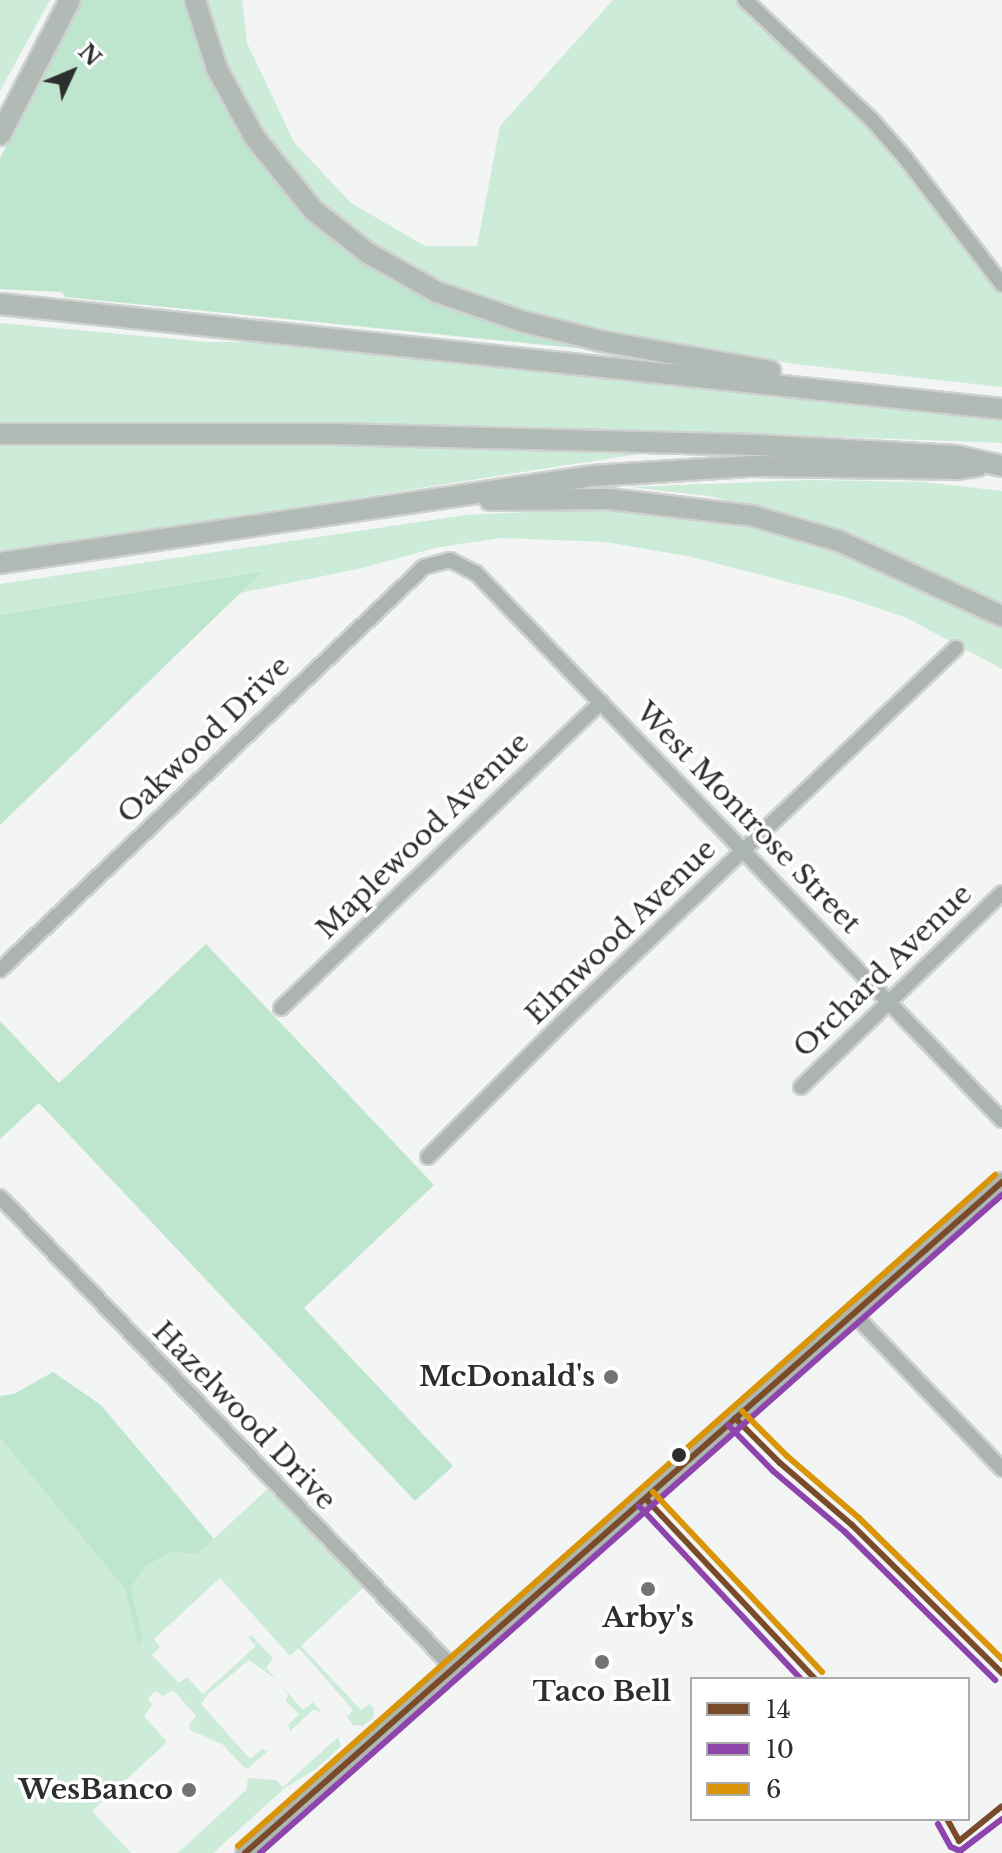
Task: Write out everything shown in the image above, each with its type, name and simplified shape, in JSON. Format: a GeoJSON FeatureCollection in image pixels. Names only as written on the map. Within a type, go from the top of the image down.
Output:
{"type":"FeatureCollection","features":[{"type":"Feature","properties":{"kind":"highway"},"geometry":{"type":"LineString","coordinates":[[0,113],[59,0]]}},
{"type":"Feature","properties":{"kind":"highway"},"geometry":{"type":"LineString","coordinates":[[0,135],[70,0]]}},
{"type":"Feature","properties":{"kind":"highway"},"geometry":{"type":"LineString","coordinates":[[195,0],[217,69],[234,104],[277,170],[313,210],[343,235],[394,269],[437,292],[521,321],[601,341],[758,370],[934,390],[994,408]]}},
{"type":"Feature","properties":{"kind":"highway"},"geometry":{"type":"LineString","coordinates":[[0,304],[994,408]]}},
{"type":"Feature","properties":{"kind":"highway"},"geometry":{"type":"LineString","coordinates":[[0,316],[73,322],[162,321]]}},
{"type":"Feature","properties":{"kind":"highway"},"geometry":{"type":"LineString","coordinates":[[0,434],[335,434],[756,445],[957,456],[996,465]]}},
{"type":"Feature","properties":{"kind":"highway"},"geometry":{"type":"LineString","coordinates":[[0,563],[514,485],[655,470],[753,466],[956,469],[996,465]]}},
{"type":"Feature","properties":{"kind":"highway"},"geometry":{"type":"LineString","coordinates":[[253,526],[293,531],[495,499],[609,499],[710,508],[794,526],[839,541],[1002,616]]}},
{"type":"Feature","properties":{"kind":"main road"},"geometry":{"type":"LineString","coordinates":[[245,1853],[1002,1182]]}},
{"type":"Feature","properties":{"kind":"street"},"geometry":{"type":"LineString","coordinates":[[745,0],[872,120],[999,273]]}},
{"type":"Feature","properties":{"kind":"street","name":"West Montrose Street"},"geometry":{"type":"LineString","coordinates":[[450,560],[476,573],[1002,1120]]}},
{"type":"Feature","properties":{"kind":"street","name":"Oakwood Drive"},"geometry":{"type":"LineString","coordinates":[[0,970],[424,567],[450,560]]}},
{"type":"Feature","properties":{"kind":"street","name":"Elmwood Avenue"},"geometry":{"type":"LineString","coordinates":[[428,1157],[567,1018],[956,648]]}},
{"type":"Feature","properties":{"kind":"street","name":"Maplewood Avenue"},"geometry":{"type":"LineString","coordinates":[[281,1008],[601,702]]}},
{"type":"Feature","properties":{"kind":"street","name":"Orchard Avenue"},"geometry":{"type":"LineString","coordinates":[[801,1087],[1002,893]]}},
{"type":"Feature","properties":{"kind":"street","name":"Hazelwood Drive"},"geometry":{"type":"LineString","coordinates":[[0,1197],[454,1669]]}},
{"type":"Feature","properties":{"kind":"street"},"geometry":{"type":"LineString","coordinates":[[853,1313],[1002,1469]]}},
{"type":"Feature","properties":{"kind":"green space"},"geometry":{"type":"Polygon","coordinates":[[[0,0],[50,0],[0,91],[0,0]]]}},
{"type":"Feature","properties":{"kind":"green space"},"geometry":{"type":"Polygon","coordinates":[[[81,0],[188,0],[248,141],[273,177],[318,224],[361,257],[598,346],[596,350],[65,297],[62,292],[0,289],[0,158],[81,0]]]}},
{"type":"Feature","properties":{"kind":"green space"},"geometry":{"type":"Polygon","coordinates":[[[204,0],[242,0],[247,43],[294,142],[351,203],[425,246],[477,246],[500,126],[613,0],[736,0],[870,129],[927,193],[1002,295],[1002,387],[795,364],[653,341],[464,296],[403,268],[349,231],[311,195],[257,127],[223,62],[204,0]]]}},
{"type":"Feature","properties":{"kind":"green space"},"geometry":{"type":"Polygon","coordinates":[[[0,323],[208,342],[263,342],[357,350],[1002,419],[1002,443],[683,431],[0,425],[0,323]]]}},
{"type":"Feature","properties":{"kind":"green space"},"geometry":{"type":"Polygon","coordinates":[[[0,442],[268,443],[639,454],[47,546],[0,550],[0,442]]]}},
{"type":"Feature","properties":{"kind":"green space"},"geometry":{"type":"Polygon","coordinates":[[[808,480],[923,482],[1002,491],[1002,606],[886,552],[792,515],[708,496],[629,487],[808,480]]]}},
{"type":"Feature","properties":{"kind":"green space"},"geometry":{"type":"Polygon","coordinates":[[[586,509],[679,513],[738,521],[851,556],[1002,627],[1002,669],[907,618],[842,596],[692,557],[606,542],[500,538],[435,548],[362,568],[240,593],[262,571],[0,615],[0,584],[466,515],[586,509]]]}},
{"type":"Feature","properties":{"kind":"green space"},"geometry":{"type":"Polygon","coordinates":[[[263,571],[103,726],[0,825],[0,615],[263,571]]]}},
{"type":"Feature","properties":{"kind":"green space"},"geometry":{"type":"Polygon","coordinates":[[[206,944],[434,1185],[304,1308],[453,1466],[415,1501],[39,1103],[0,1139],[0,1021],[59,1083],[206,944]]]}},
{"type":"Feature","properties":{"kind":"green space"},"geometry":{"type":"Polygon","coordinates":[[[53,1372],[101,1405],[214,1539],[197,1554],[170,1552],[145,1567],[131,1588],[143,1638],[138,1645],[125,1589],[0,1438],[0,1396],[14,1394],[53,1372]]]}},
{"type":"Feature","properties":{"kind":"green space"},"geometry":{"type":"Polygon","coordinates":[[[0,1438],[125,1589],[138,1644],[143,1638],[131,1588],[145,1567],[170,1552],[197,1554],[273,1484],[366,1585],[301,1646],[361,1710],[369,1704],[374,1709],[373,1718],[363,1726],[353,1725],[347,1717],[353,1710],[299,1648],[290,1656],[220,1578],[154,1639],[160,1647],[152,1655],[179,1683],[187,1677],[203,1694],[256,1646],[249,1638],[251,1635],[273,1658],[266,1668],[276,1679],[249,1660],[208,1694],[201,1704],[250,1759],[262,1749],[268,1751],[248,1768],[244,1767],[222,1744],[190,1730],[189,1725],[196,1716],[173,1690],[163,1696],[156,1691],[148,1698],[152,1705],[144,1716],[167,1742],[92,1811],[131,1853],[0,1853],[0,1438]]]}},
{"type":"Feature","properties":{"kind":"green space"},"geometry":{"type":"Polygon","coordinates":[[[279,1683],[303,1710],[313,1702],[323,1714],[314,1709],[290,1731],[288,1725],[299,1714],[286,1701],[288,1695],[279,1683]]]}},
{"type":"Feature","properties":{"kind":"green space"},"geometry":{"type":"Polygon","coordinates":[[[338,1737],[341,1746],[316,1769],[285,1788],[213,1853],[178,1853],[246,1790],[248,1778],[276,1780],[283,1787],[338,1737]]]}},
{"type":"Feature","properties":{"kind":"transit line","name":"6"},"geometry":{"type":"LineString","coordinates":[[238,1846],[995,1175]]}},
{"type":"Feature","properties":{"kind":"transit line","name":"14"},"geometry":{"type":"LineString","coordinates":[[245,1853],[1002,1182]]}},
{"type":"Feature","properties":{"kind":"transit line","name":"10"},"geometry":{"type":"LineString","coordinates":[[260,1853],[1002,1195]]}},
{"type":"Feature","properties":{"kind":"transit line","name":"6"},"geometry":{"type":"LineString","coordinates":[[742,1411],[787,1456],[859,1518],[1002,1659]]}},
{"type":"Feature","properties":{"kind":"transit line","name":"14"},"geometry":{"type":"LineString","coordinates":[[735,1418],[780,1463],[852,1525],[1002,1673]]}},
{"type":"Feature","properties":{"kind":"transit line","name":"10"},"geometry":{"type":"LineString","coordinates":[[728,1425],[773,1471],[845,1532],[995,1680]]}},
{"type":"Feature","properties":{"kind":"transit line","name":"6"},"geometry":{"type":"LineString","coordinates":[[653,1492],[822,1672]]}},
{"type":"Feature","properties":{"kind":"transit line","name":"14"},"geometry":{"type":"LineString","coordinates":[[646,1499],[813,1677]]}},
{"type":"Feature","properties":{"kind":"transit line","name":"10"},"geometry":{"type":"LineString","coordinates":[[639,1506],[799,1677]]}},
{"type":"Feature","properties":{"kind":"transit line","name":"14"},"geometry":{"type":"LineString","coordinates":[[948,1821],[959,1841],[1002,1806]]}},
{"type":"Feature","properties":{"kind":"transit line","name":"10"},"geometry":{"type":"LineString","coordinates":[[938,1824],[951,1847],[960,1851],[1002,1819]]}},
{"type":"Feature","properties":{"kind":"place","name":"McDonald's"},"geometry":{"type":"Point","coordinates":[611,1377]}},
{"type":"Feature","properties":{"kind":"place","name":"Arby's"},"geometry":{"type":"Point","coordinates":[648,1589]}},
{"type":"Feature","properties":{"kind":"place","name":"Taco Bell"},"geometry":{"type":"Point","coordinates":[602,1662]}},
{"type":"Feature","properties":{"kind":"place","name":"WesBanco"},"geometry":{"type":"Point","coordinates":[189,1790]}}]}
